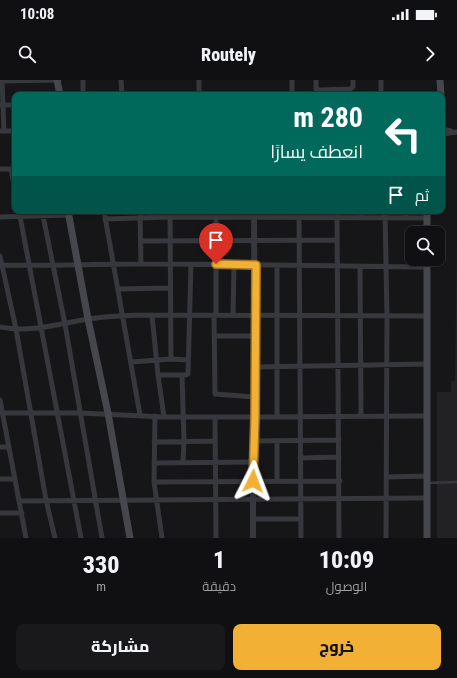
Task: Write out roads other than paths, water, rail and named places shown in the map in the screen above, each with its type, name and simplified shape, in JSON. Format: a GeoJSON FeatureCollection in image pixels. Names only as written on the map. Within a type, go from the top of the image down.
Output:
{"type":"FeatureCollection","features":[{"type":"Feature","properties":{"kind":"main road"},"geometry":{"type":"LineString","coordinates":[[58,80],[60,92]]}},
{"type":"Feature","properties":{"kind":"main road"},"geometry":{"type":"LineString","coordinates":[[440,80],[441,92]]}},
{"type":"Feature","properties":{"kind":"main road"},"geometry":{"type":"LineString","coordinates":[[68,214],[108,413],[130,538]]}},
{"type":"Feature","properties":{"kind":"main road"},"geometry":{"type":"LineString","coordinates":[[427,215],[427,226]]}},
{"type":"Feature","properties":{"kind":"main road"},"geometry":{"type":"LineString","coordinates":[[427,267],[427,538]]}},
{"type":"Feature","properties":{"kind":"street"},"geometry":{"type":"LineString","coordinates":[[2,131],[1,81],[58,80]]}},
{"type":"Feature","properties":{"kind":"street"},"geometry":{"type":"LineString","coordinates":[[83,80],[83,92]]}},
{"type":"Feature","properties":{"kind":"street"},"geometry":{"type":"LineString","coordinates":[[121,80],[122,92]]}},
{"type":"Feature","properties":{"kind":"street"},"geometry":{"type":"LineString","coordinates":[[199,80],[199,92]]}},
{"type":"Feature","properties":{"kind":"street"},"geometry":{"type":"LineString","coordinates":[[292,80],[292,92]]}},
{"type":"Feature","properties":{"kind":"street"},"geometry":{"type":"LineString","coordinates":[[316,80],[316,88],[319,90],[350,89],[353,87],[353,80]]}},
{"type":"Feature","properties":{"kind":"street"},"geometry":{"type":"LineString","coordinates":[[381,80],[381,92]]}},
{"type":"Feature","properties":{"kind":"street"},"geometry":{"type":"LineString","coordinates":[[445,129],[457,132]]}},
{"type":"Feature","properties":{"kind":"street"},"geometry":{"type":"LineString","coordinates":[[445,134],[457,132]]}},
{"type":"Feature","properties":{"kind":"street"},"geometry":{"type":"LineString","coordinates":[[0,169],[12,169]]}},
{"type":"Feature","properties":{"kind":"street"},"geometry":{"type":"LineString","coordinates":[[20,214],[81,538]]}},
{"type":"Feature","properties":{"kind":"street"},"geometry":{"type":"LineString","coordinates":[[0,217],[20,217],[42,214],[54,265],[65,324],[102,538]]}},
{"type":"Feature","properties":{"kind":"street"},"geometry":{"type":"LineString","coordinates":[[104,214],[112,264],[118,289],[140,415]]}},
{"type":"Feature","properties":{"kind":"street"},"geometry":{"type":"LineString","coordinates":[[105,219],[140,214],[254,214],[336,218],[406,218],[427,215]]}},
{"type":"Feature","properties":{"kind":"street"},"geometry":{"type":"LineString","coordinates":[[140,214],[141,264]]}},
{"type":"Feature","properties":{"kind":"street"},"geometry":{"type":"LineString","coordinates":[[170,214],[170,359]]}},
{"type":"Feature","properties":{"kind":"street"},"geometry":{"type":"LineString","coordinates":[[216,214],[215,394],[255,397]]}},
{"type":"Feature","properties":{"kind":"street"},"geometry":{"type":"LineString","coordinates":[[253,538],[252,500],[255,441],[256,367],[256,265],[254,214]]}},
{"type":"Feature","properties":{"kind":"street"},"geometry":{"type":"LineString","coordinates":[[336,214],[337,366],[340,481],[339,538]]}},
{"type":"Feature","properties":{"kind":"street"},"geometry":{"type":"LineString","coordinates":[[385,214],[387,317],[386,538]]}},
{"type":"Feature","properties":{"kind":"street"},"geometry":{"type":"LineString","coordinates":[[299,217],[301,538]]}},
{"type":"Feature","properties":{"kind":"street"},"geometry":{"type":"LineString","coordinates":[[140,241],[337,240]]}},
{"type":"Feature","properties":{"kind":"street"},"geometry":{"type":"LineString","coordinates":[[0,256],[16,330],[46,500],[55,538]]}},
{"type":"Feature","properties":{"kind":"street"},"geometry":{"type":"LineString","coordinates":[[158,375],[188,374],[191,264]]}},
{"type":"Feature","properties":{"kind":"street"},"geometry":{"type":"LineString","coordinates":[[1,265],[234,264],[427,267]]}},
{"type":"Feature","properties":{"kind":"street"},"geometry":{"type":"LineString","coordinates":[[233,315],[234,264]]}},
{"type":"Feature","properties":{"kind":"street"},"geometry":{"type":"LineString","coordinates":[[277,417],[278,265]]}},
{"type":"Feature","properties":{"kind":"street"},"geometry":{"type":"LineString","coordinates":[[360,266],[361,416]]}},
{"type":"Feature","properties":{"kind":"street"},"geometry":{"type":"LineString","coordinates":[[118,289],[170,288]]}},
{"type":"Feature","properties":{"kind":"street"},"geometry":{"type":"LineString","coordinates":[[0,327],[16,330],[42,328],[88,319],[170,314],[256,316],[427,316]]}},
{"type":"Feature","properties":{"kind":"street"},"geometry":{"type":"LineString","coordinates":[[152,315],[164,417]]}},
{"type":"Feature","properties":{"kind":"street"},"geometry":{"type":"LineString","coordinates":[[215,336],[256,336]]}},
{"type":"Feature","properties":{"kind":"street"},"geometry":{"type":"LineString","coordinates":[[131,362],[170,359],[188,360]]}},
{"type":"Feature","properties":{"kind":"street"},"geometry":{"type":"LineString","coordinates":[[256,367],[427,364]]}},
{"type":"Feature","properties":{"kind":"street"},"geometry":{"type":"LineString","coordinates":[[182,375],[184,441],[183,462]]}},
{"type":"Feature","properties":{"kind":"street"},"geometry":{"type":"LineString","coordinates":[[0,400],[1,413],[20,501],[26,538]]}},
{"type":"Feature","properties":{"kind":"street"},"geometry":{"type":"LineString","coordinates":[[1,413],[108,413],[164,417],[427,416]]}},
{"type":"Feature","properties":{"kind":"street"},"geometry":{"type":"LineString","coordinates":[[154,416],[154,482],[162,538]]}},
{"type":"Feature","properties":{"kind":"street"},"geometry":{"type":"LineString","coordinates":[[215,417],[216,538]]}},
{"type":"Feature","properties":{"kind":"street"},"geometry":{"type":"LineString","coordinates":[[255,441],[339,440]]}},
{"type":"Feature","properties":{"kind":"street"},"geometry":{"type":"LineString","coordinates":[[154,442],[215,441]]}},
{"type":"Feature","properties":{"kind":"street"},"geometry":{"type":"LineString","coordinates":[[277,441],[277,481]]}},
{"type":"Feature","properties":{"kind":"street"},"geometry":{"type":"LineString","coordinates":[[0,447],[9,447]]}},
{"type":"Feature","properties":{"kind":"street"},"geometry":{"type":"LineString","coordinates":[[300,458],[339,457]]}},
{"type":"Feature","properties":{"kind":"street"},"geometry":{"type":"LineString","coordinates":[[154,463],[254,462]]}},
{"type":"Feature","properties":{"kind":"street"},"geometry":{"type":"LineString","coordinates":[[386,477],[427,479]]}},
{"type":"Feature","properties":{"kind":"street"},"geometry":{"type":"LineString","coordinates":[[0,479],[15,479]]}},
{"type":"Feature","properties":{"kind":"street"},"geometry":{"type":"LineString","coordinates":[[154,482],[340,481]]}},
{"type":"Feature","properties":{"kind":"street"},"geometry":{"type":"LineString","coordinates":[[20,501],[340,500],[427,498]]}},
{"type":"Feature","properties":{"kind":"street"},"geometry":{"type":"LineString","coordinates":[[0,513],[22,513]]}},
{"type":"Feature","properties":{"kind":"street"},"geometry":{"type":"LineString","coordinates":[[253,520],[300,520]]}},
{"type":"Feature","properties":{"kind":"lane"},"geometry":{"type":"LineString","coordinates":[[427,479],[457,482]]}}]}
